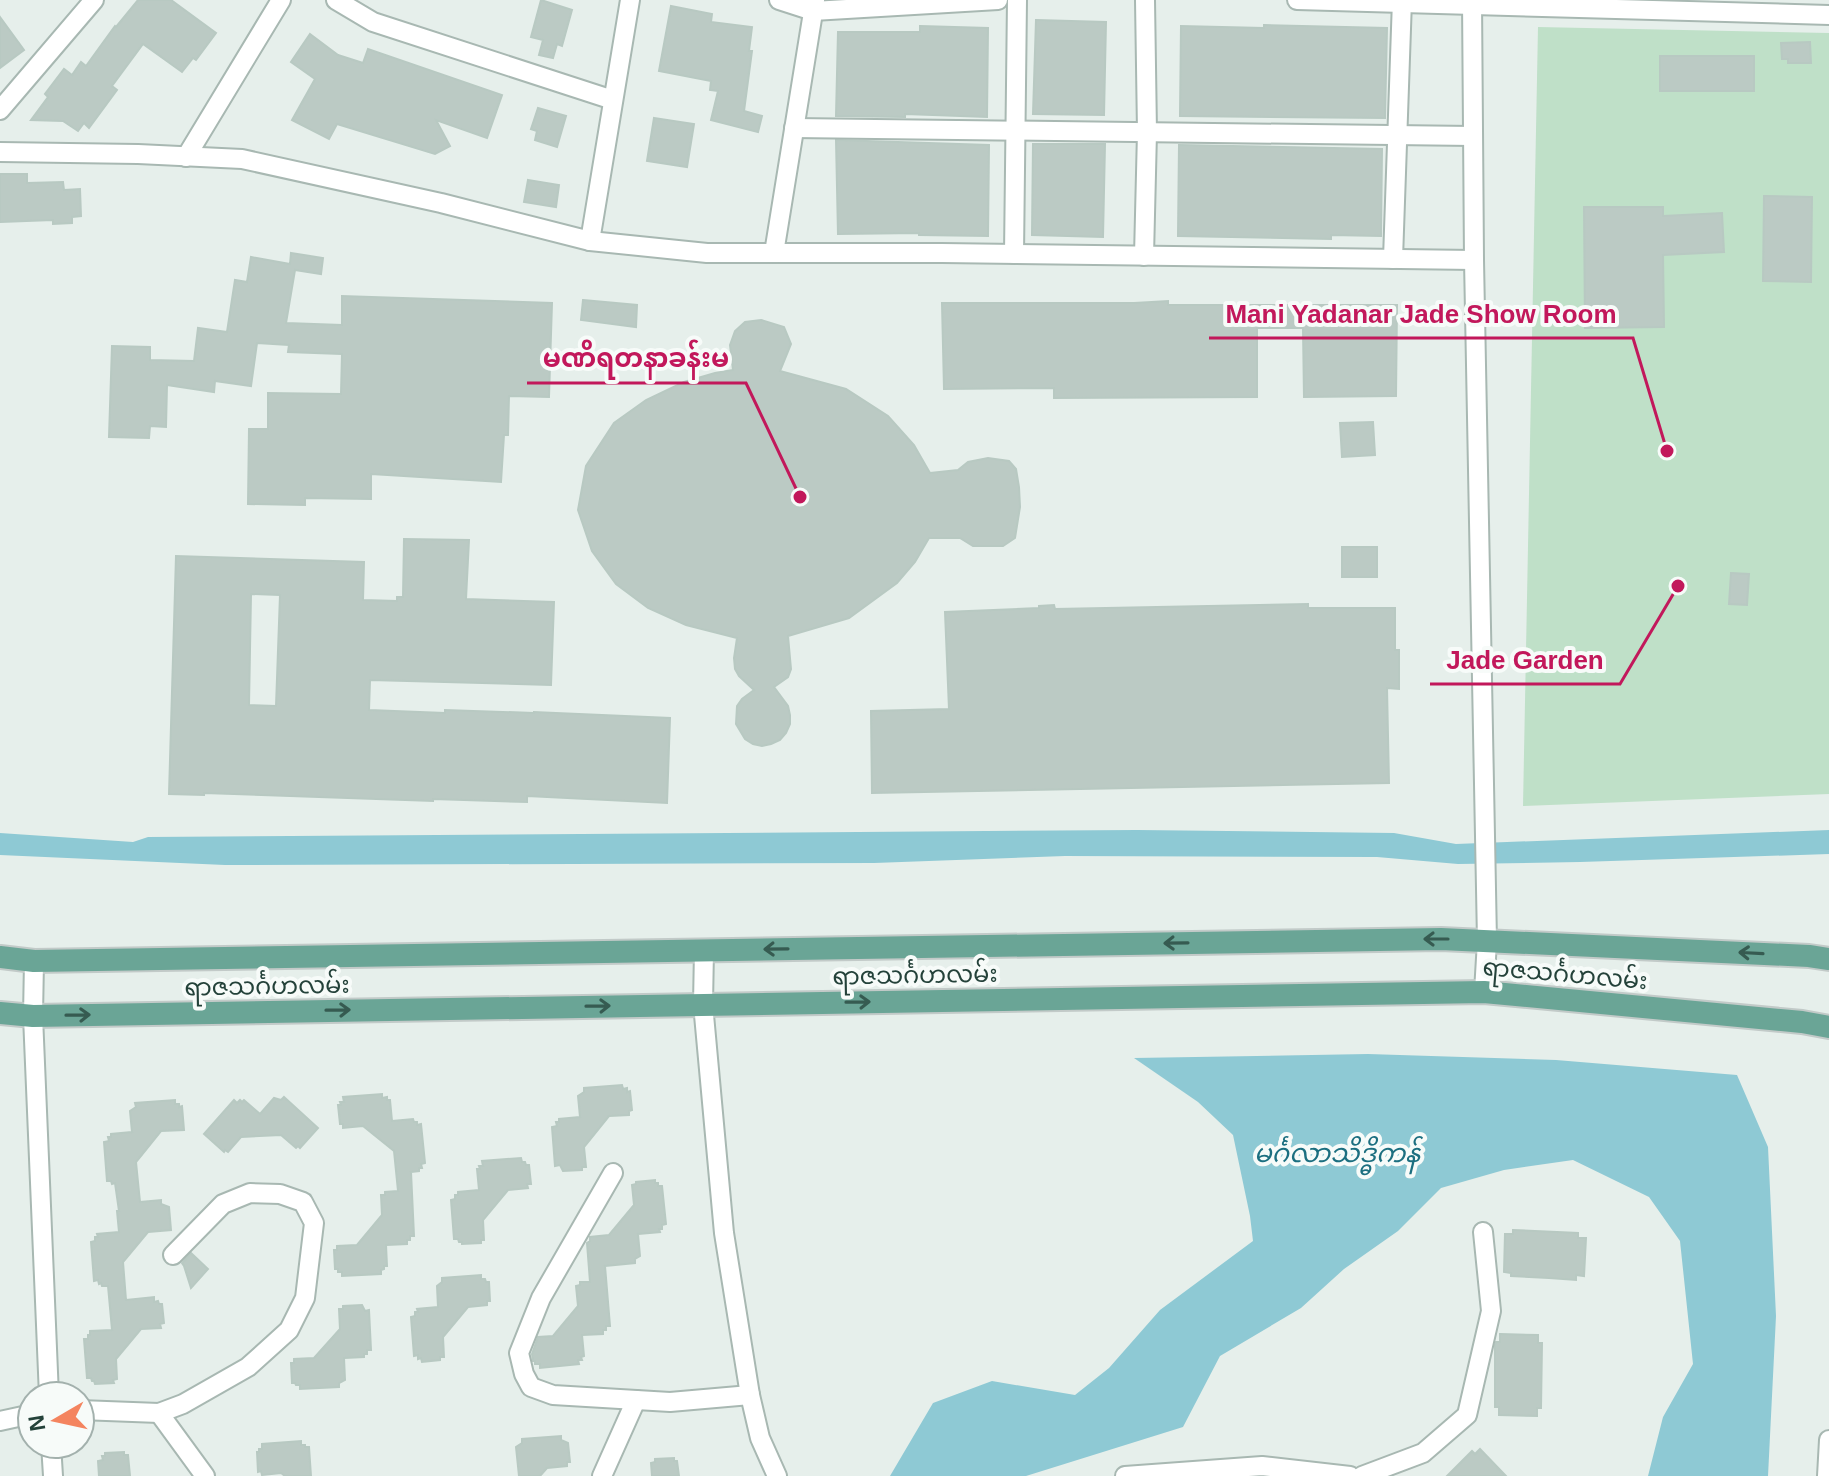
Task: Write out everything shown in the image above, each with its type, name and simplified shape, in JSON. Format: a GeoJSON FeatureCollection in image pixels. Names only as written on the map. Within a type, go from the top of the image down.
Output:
{"type":"FeatureCollection","features":[{"type":"Feature","properties":{"kind":"main road","name":"ရာဇသင်္ဂဟလမ်း"},"geometry":{"type":"LineString","coordinates":[[0,957],[34,961],[1441,939],[1829,959]]}},
{"type":"Feature","properties":{"kind":"main road","name":"ရာဇသင်္ဂဟလမ်း"},"geometry":{"type":"LineString","coordinates":[[0,1013],[33,1016],[1484,992],[1829,1027]]}},
{"type":"Feature","properties":{"kind":"street"},"geometry":{"type":"LineString","coordinates":[[0,110],[94,0]]}},
{"type":"Feature","properties":{"kind":"street"},"geometry":{"type":"LineString","coordinates":[[186,157],[281,0]]}},
{"type":"Feature","properties":{"kind":"street"},"geometry":{"type":"LineString","coordinates":[[336,0],[373,22],[613,100]]}},
{"type":"Feature","properties":{"kind":"street"},"geometry":{"type":"LineString","coordinates":[[590,241],[630,0]]}},
{"type":"Feature","properties":{"kind":"street"},"geometry":{"type":"LineString","coordinates":[[779,0],[814,5],[998,0]]}},
{"type":"Feature","properties":{"kind":"street"},"geometry":{"type":"LineString","coordinates":[[1014,254],[1017,0]]}},
{"type":"Feature","properties":{"kind":"street"},"geometry":{"type":"LineString","coordinates":[[1144,256],[1147,132],[1145,0]]}},
{"type":"Feature","properties":{"kind":"street"},"geometry":{"type":"LineString","coordinates":[[1297,0],[1472,2],[1829,15]]}},
{"type":"Feature","properties":{"kind":"street"},"geometry":{"type":"LineString","coordinates":[[1393,259],[1402,1]]}},
{"type":"Feature","properties":{"kind":"street"},"geometry":{"type":"LineString","coordinates":[[1472,2],[1487,941],[1484,992]]}},
{"type":"Feature","properties":{"kind":"street"},"geometry":{"type":"LineString","coordinates":[[774,253],[814,5]]}},
{"type":"Feature","properties":{"kind":"street"},"geometry":{"type":"LineString","coordinates":[[794,128],[1473,136]]}},
{"type":"Feature","properties":{"kind":"street"},"geometry":{"type":"LineString","coordinates":[[0,152],[242,159],[441,203],[590,241],[707,253],[1474,260]]}},
{"type":"Feature","properties":{"kind":"street"},"geometry":{"type":"LineString","coordinates":[[704,950],[703,1004],[724,1233],[750,1395],[760,1438],[777,1476]]}},
{"type":"Feature","properties":{"kind":"street"},"geometry":{"type":"LineString","coordinates":[[34,961],[33,1016],[48,1380]]}},
{"type":"Feature","properties":{"kind":"street"},"geometry":{"type":"LineString","coordinates":[[613,1173],[541,1298],[519,1353],[531,1387],[553,1395],[670,1402],[750,1395]]}},
{"type":"Feature","properties":{"kind":"street"},"geometry":{"type":"LineString","coordinates":[[96,1411],[159,1413],[183,1404],[248,1367],[289,1330],[305,1298],[314,1223],[303,1202],[280,1194],[250,1193],[223,1204],[173,1255]]}},
{"type":"Feature","properties":{"kind":"street"},"geometry":{"type":"LineString","coordinates":[[1362,1476],[1423,1453],[1467,1415],[1491,1311],[1483,1232]]}},
{"type":"Feature","properties":{"kind":"street"},"geometry":{"type":"LineString","coordinates":[[602,1476],[636,1400]]}},
{"type":"Feature","properties":{"kind":"street"},"geometry":{"type":"LineString","coordinates":[[159,1413],[205,1476]]}},
{"type":"Feature","properties":{"kind":"street"},"geometry":{"type":"LineString","coordinates":[[1827,1476],[1829,1440]]}},
{"type":"Feature","properties":{"kind":"street"},"geometry":{"type":"LineString","coordinates":[[1125,1476],[1262,1466],[1350,1476]]}},
{"type":"Feature","properties":{"kind":"green space"},"geometry":{"type":"Polygon","coordinates":[[[1538,27],[1829,33],[1829,794],[1523,806],[1538,27]]]}},
{"type":"Feature","properties":{"kind":"water"},"geometry":{"type":"Polygon","coordinates":[[[1137,830],[1394,833],[1456,844],[1829,830],[1829,854],[1458,864],[1377,857],[1065,856],[874,863],[225,865],[0,855],[0,833],[133,842],[148,837],[1137,830]]]}},
{"type":"Feature","properties":{"kind":"water","name":"မင်္ဂလာသိဒ္ဓိကန်"},"geometry":{"type":"Polygon","coordinates":[[[1368,1054],[1556,1060],[1737,1075],[1768,1147],[1776,1316],[1768,1476],[1648,1476],[1663,1417],[1693,1364],[1680,1241],[1649,1197],[1573,1160],[1504,1170],[1441,1188],[1398,1231],[1344,1269],[1301,1308],[1220,1356],[1183,1427],[1026,1476],[890,1476],[933,1403],[992,1381],[1075,1395],[1109,1368],[1160,1310],[1253,1241],[1233,1135],[1198,1102],[1134,1058],[1368,1054]]]}},
{"type":"Feature","properties":{"kind":"building"},"geometry":{"type":"Polygon","coordinates":[[[138,0],[171,0],[216,33],[196,60],[193,58],[182,72],[143,44],[112,86],[117,90],[89,128],[84,123],[78,131],[63,121],[31,120],[64,69],[72,75],[81,62],[86,66],[138,0]]]}},
{"type":"Feature","properties":{"kind":"building"},"geometry":{"type":"Polygon","coordinates":[[[541,0],[572,10],[562,46],[557,44],[553,58],[539,55],[543,40],[531,37],[541,0]]]}},
{"type":"Feature","properties":{"kind":"building"},"geometry":{"type":"Polygon","coordinates":[[[671,6],[712,14],[711,22],[752,27],[744,111],[762,116],[758,132],[711,120],[718,91],[710,90],[711,81],[659,71],[671,6]]]}},
{"type":"Feature","properties":{"kind":"building"},"geometry":{"type":"Polygon","coordinates":[[[0,17],[24,50],[0,68],[0,17]]]}},
{"type":"Feature","properties":{"kind":"building"},"geometry":{"type":"Polygon","coordinates":[[[1036,20],[1106,22],[1104,115],[1033,114],[1036,20]]]}},
{"type":"Feature","properties":{"kind":"building"},"geometry":{"type":"Polygon","coordinates":[[[1264,25],[1387,28],[1385,118],[1180,116],[1181,26],[1264,28],[1264,25]]]}},
{"type":"Feature","properties":{"kind":"building"},"geometry":{"type":"Polygon","coordinates":[[[920,26],[988,28],[987,117],[905,114],[905,117],[836,116],[838,32],[920,32],[920,26]]]}},
{"type":"Feature","properties":{"kind":"building"},"geometry":{"type":"Polygon","coordinates":[[[310,34],[338,55],[363,63],[368,49],[502,95],[487,138],[436,120],[450,146],[435,154],[337,124],[329,139],[292,120],[315,79],[291,62],[310,34]]]}},
{"type":"Feature","properties":{"kind":"building"},"geometry":{"type":"Polygon","coordinates":[[[1810,42],[1811,63],[1788,63],[1788,59],[1782,59],[1781,43],[1810,42]]]}},
{"type":"Feature","properties":{"kind":"building"},"geometry":{"type":"Polygon","coordinates":[[[1660,56],[1754,56],[1754,91],[1660,91],[1660,56]]]}},
{"type":"Feature","properties":{"kind":"building"},"geometry":{"type":"Polygon","coordinates":[[[538,108],[566,116],[557,147],[535,140],[537,131],[531,129],[538,108]]]}},
{"type":"Feature","properties":{"kind":"building"},"geometry":{"type":"Polygon","coordinates":[[[654,118],[694,124],[687,167],[647,161],[654,118]]]}},
{"type":"Feature","properties":{"kind":"building"},"geometry":{"type":"Polygon","coordinates":[[[836,140],[989,145],[988,236],[838,234],[836,140]]]}},
{"type":"Feature","properties":{"kind":"building"},"geometry":{"type":"Polygon","coordinates":[[[1033,144],[1105,144],[1103,237],[1032,235],[1033,144]]]}},
{"type":"Feature","properties":{"kind":"building"},"geometry":{"type":"Polygon","coordinates":[[[1179,145],[1382,149],[1381,236],[1331,235],[1331,239],[1178,236],[1179,145]]]}},
{"type":"Feature","properties":{"kind":"building"},"geometry":{"type":"Polygon","coordinates":[[[0,174],[27,174],[27,183],[63,182],[64,190],[80,189],[81,216],[72,217],[72,223],[53,224],[53,220],[0,222],[0,174]]]}},
{"type":"Feature","properties":{"kind":"building"},"geometry":{"type":"Polygon","coordinates":[[[528,180],[559,185],[556,207],[524,202],[528,180]]]}},
{"type":"Feature","properties":{"kind":"building"},"geometry":{"type":"Polygon","coordinates":[[[1764,196],[1812,197],[1811,282],[1763,281],[1764,196]]]}},
{"type":"Feature","properties":{"kind":"building"},"geometry":{"type":"Polygon","coordinates":[[[1584,207],[1663,207],[1663,216],[1722,213],[1724,252],[1663,255],[1664,327],[1585,328],[1584,207]]]}},
{"type":"Feature","properties":{"kind":"building"},"geometry":{"type":"Polygon","coordinates":[[[291,253],[323,258],[321,274],[295,270],[286,323],[342,325],[342,296],[552,303],[549,397],[509,396],[508,435],[504,435],[501,482],[371,474],[371,499],[305,498],[305,505],[248,504],[249,429],[268,429],[268,393],[341,394],[342,354],[288,352],[289,345],[257,343],[251,386],[215,381],[214,392],[167,385],[166,427],[150,426],[149,438],[109,437],[112,346],[150,347],[150,360],[194,361],[198,328],[227,332],[235,280],[247,282],[251,257],[290,264],[291,253]]]}},
{"type":"Feature","properties":{"kind":"building"},"geometry":{"type":"Polygon","coordinates":[[[583,300],[637,305],[636,327],[581,320],[583,300]]]}},
{"type":"Feature","properties":{"kind":"building"},"geometry":{"type":"Polygon","coordinates":[[[1168,301],[1168,305],[1397,305],[1396,396],[1304,397],[1303,328],[1257,328],[1257,397],[1054,398],[1054,388],[944,389],[942,303],[1168,301]]]}},
{"type":"Feature","properties":{"kind":"building"},"geometry":{"type":"Polygon","coordinates":[[[761,320],[784,327],[791,344],[780,371],[846,389],[888,416],[914,445],[930,473],[958,470],[968,462],[988,458],[1009,461],[1016,469],[1020,507],[1015,538],[1003,546],[973,546],[960,538],[929,538],[915,562],[897,583],[849,618],[788,636],[791,669],[788,677],[774,687],[788,706],[790,724],[780,740],[762,746],[745,739],[736,724],[737,706],[754,690],[735,669],[737,638],[686,625],[648,608],[616,584],[592,551],[578,510],[586,466],[614,423],[646,400],[684,382],[733,370],[730,345],[735,331],[745,322],[761,320]]]}},
{"type":"Feature","properties":{"kind":"building"},"geometry":{"type":"Polygon","coordinates":[[[1373,422],[1375,455],[1342,457],[1340,423],[1373,422]]]}},
{"type":"Feature","properties":{"kind":"building"},"geometry":{"type":"Polygon","coordinates":[[[404,539],[469,540],[466,599],[554,602],[551,685],[370,680],[369,710],[670,718],[667,803],[527,796],[527,802],[169,794],[176,556],[364,562],[363,600],[397,601],[397,597],[403,597],[404,539]],[[251,594],[249,705],[276,706],[280,595],[251,594]]]}},
{"type":"Feature","properties":{"kind":"building"},"geometry":{"type":"Polygon","coordinates":[[[1342,547],[1377,547],[1377,577],[1342,577],[1342,547]]]}},
{"type":"Feature","properties":{"kind":"building"},"geometry":{"type":"Polygon","coordinates":[[[1731,573],[1749,574],[1747,605],[1729,604],[1731,573]]]}},
{"type":"Feature","properties":{"kind":"building"},"geometry":{"type":"Polygon","coordinates":[[[1308,604],[1308,608],[1395,608],[1399,689],[1387,688],[1389,783],[872,793],[871,711],[949,709],[945,612],[1054,605],[1055,609],[1308,604]]]}},
{"type":"Feature","properties":{"kind":"building"},"geometry":{"type":"Polygon","coordinates":[[[622,1085],[627,1092],[630,1091],[632,1110],[629,1115],[609,1116],[584,1147],[586,1167],[563,1171],[560,1165],[555,1166],[552,1127],[557,1126],[559,1119],[580,1117],[578,1096],[584,1088],[622,1085]]]}},
{"type":"Feature","properties":{"kind":"building"},"geometry":{"type":"Polygon","coordinates":[[[382,1094],[382,1098],[390,1100],[392,1121],[413,1119],[417,1125],[421,1124],[425,1163],[421,1164],[419,1171],[411,1172],[414,1236],[410,1236],[407,1244],[386,1245],[387,1266],[381,1274],[342,1276],[342,1272],[335,1269],[334,1250],[337,1246],[357,1245],[382,1215],[381,1195],[398,1191],[394,1151],[363,1126],[343,1128],[338,1105],[344,1102],[343,1097],[382,1094]]]}},
{"type":"Feature","properties":{"kind":"building"},"geometry":{"type":"Polygon","coordinates":[[[284,1097],[318,1128],[300,1148],[281,1135],[241,1137],[228,1152],[224,1152],[204,1134],[234,1100],[237,1103],[244,1100],[260,1114],[274,1098],[281,1100],[284,1097]]]}},
{"type":"Feature","properties":{"kind":"building"},"geometry":{"type":"Polygon","coordinates":[[[175,1100],[175,1104],[182,1106],[184,1130],[161,1131],[136,1162],[140,1202],[161,1200],[161,1204],[169,1207],[171,1230],[148,1232],[123,1262],[126,1300],[154,1297],[154,1302],[162,1304],[164,1323],[160,1324],[161,1328],[141,1329],[116,1359],[117,1379],[113,1380],[114,1383],[96,1384],[96,1380],[87,1378],[84,1339],[88,1339],[90,1331],[112,1330],[108,1286],[94,1281],[91,1242],[98,1237],[97,1234],[119,1232],[115,1183],[107,1181],[104,1142],[109,1141],[111,1134],[132,1132],[130,1111],[136,1107],[135,1103],[175,1100]]]}},
{"type":"Feature","properties":{"kind":"building"},"geometry":{"type":"Polygon","coordinates":[[[521,1158],[529,1165],[531,1184],[527,1184],[528,1188],[508,1190],[483,1220],[484,1240],[481,1243],[462,1244],[454,1239],[451,1200],[458,1192],[479,1190],[477,1169],[483,1166],[482,1161],[521,1158]]]}},
{"type":"Feature","properties":{"kind":"building"},"geometry":{"type":"Polygon","coordinates":[[[655,1180],[658,1186],[662,1186],[666,1224],[659,1229],[660,1232],[638,1234],[640,1256],[635,1263],[605,1266],[610,1326],[606,1326],[603,1334],[582,1335],[584,1356],[578,1360],[579,1364],[540,1368],[540,1364],[533,1361],[532,1354],[538,1337],[553,1336],[578,1306],[576,1286],[580,1282],[590,1282],[587,1243],[590,1237],[609,1235],[634,1205],[632,1185],[655,1180]]]}},
{"type":"Feature","properties":{"kind":"building"},"geometry":{"type":"Polygon","coordinates":[[[1513,1230],[1578,1233],[1578,1238],[1586,1238],[1584,1276],[1576,1275],[1576,1280],[1511,1276],[1511,1273],[1504,1272],[1505,1234],[1513,1234],[1513,1230]]]}},
{"type":"Feature","properties":{"kind":"building"},"geometry":{"type":"Polygon","coordinates":[[[191,1253],[208,1269],[191,1288],[182,1263],[191,1253]]]}},
{"type":"Feature","properties":{"kind":"building"},"geometry":{"type":"Polygon","coordinates":[[[481,1275],[481,1279],[489,1282],[490,1301],[487,1305],[468,1307],[443,1337],[444,1357],[422,1362],[418,1355],[414,1356],[411,1317],[418,1312],[417,1309],[438,1307],[437,1286],[442,1278],[481,1275]]]}},
{"type":"Feature","properties":{"kind":"building"},"geometry":{"type":"Polygon","coordinates":[[[362,1305],[365,1311],[369,1310],[371,1350],[367,1350],[364,1357],[344,1358],[345,1380],[339,1383],[339,1387],[300,1389],[300,1385],[292,1383],[291,1363],[294,1359],[314,1358],[340,1329],[339,1309],[362,1305]]]}},
{"type":"Feature","properties":{"kind":"building"},"geometry":{"type":"Polygon","coordinates":[[[1500,1334],[1538,1335],[1538,1343],[1542,1343],[1541,1408],[1537,1408],[1537,1416],[1499,1415],[1499,1407],[1495,1407],[1495,1345],[1500,1342],[1500,1334]]]}},
{"type":"Feature","properties":{"kind":"building"},"geometry":{"type":"Polygon","coordinates":[[[561,1436],[561,1440],[568,1443],[570,1462],[567,1466],[547,1468],[540,1476],[519,1476],[516,1447],[522,1439],[561,1436]]]}},
{"type":"Feature","properties":{"kind":"building"},"geometry":{"type":"Polygon","coordinates":[[[301,1441],[301,1445],[309,1447],[311,1476],[262,1475],[261,1471],[258,1472],[257,1452],[262,1449],[262,1444],[301,1441]]]}},
{"type":"Feature","properties":{"kind":"building"},"geometry":{"type":"Polygon","coordinates":[[[1480,1449],[1506,1476],[1447,1476],[1472,1451],[1475,1454],[1480,1449]]]}},
{"type":"Feature","properties":{"kind":"building"},"geometry":{"type":"Polygon","coordinates":[[[124,1452],[128,1455],[130,1476],[99,1476],[98,1461],[103,1460],[105,1453],[124,1452]]]}},
{"type":"Feature","properties":{"kind":"building"},"geometry":{"type":"Polygon","coordinates":[[[674,1458],[679,1476],[652,1476],[651,1463],[655,1459],[674,1458]]]}},
{"type":"Feature","properties":{"kind":"place","name":"Mani Yadanar Jade Show Room"},"geometry":{"type":"Point","coordinates":[1667,451]}},
{"type":"Feature","properties":{"kind":"place","name":"မဏိရတနာခန်းမ"},"geometry":{"type":"Point","coordinates":[800,497]}},
{"type":"Feature","properties":{"kind":"place","name":"Jade Garden"},"geometry":{"type":"Point","coordinates":[1678,586]}}]}
